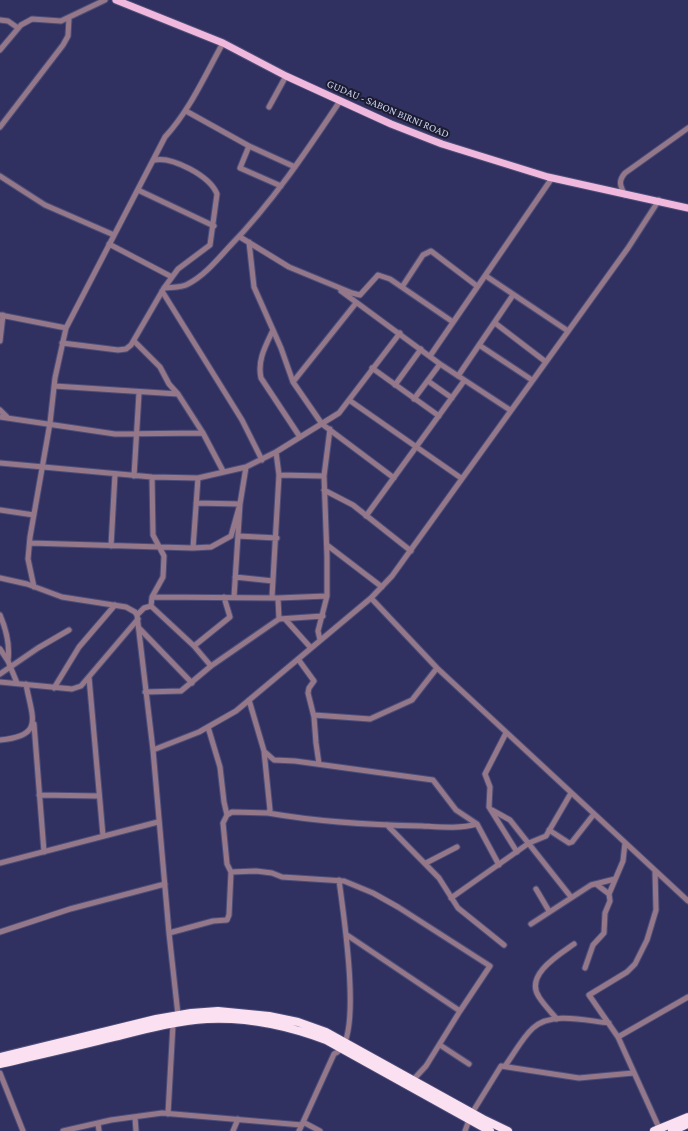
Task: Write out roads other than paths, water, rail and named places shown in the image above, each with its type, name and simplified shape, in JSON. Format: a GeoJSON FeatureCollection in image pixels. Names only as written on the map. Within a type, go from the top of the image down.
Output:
{"type":"FeatureCollection","features":[{"type":"Feature","properties":{"kind":"highway"},"geometry":{"type":"LineString","coordinates":[[0,1057],[178,1015],[218,1011],[268,1016],[298,1022],[334,1040],[470,1116],[490,1131]]}},
{"type":"Feature","properties":{"kind":"highway"},"geometry":{"type":"LineString","coordinates":[[0,1064],[174,1024],[221,1019],[260,1023],[298,1030],[334,1040]]}},
{"type":"Feature","properties":{"kind":"highway"},"geometry":{"type":"LineString","coordinates":[[343,1046],[413,1080],[449,1104]]}},
{"type":"Feature","properties":{"kind":"highway"},"geometry":{"type":"LineString","coordinates":[[470,1116],[508,1131]]}},
{"type":"Feature","properties":{"kind":"highway"},"geometry":{"type":"LineString","coordinates":[[658,1130],[688,1117]]}},
{"type":"Feature","properties":{"kind":"highway"},"geometry":{"type":"LineString","coordinates":[[672,1131],[688,1124]]}},
{"type":"Feature","properties":{"kind":"main road","name":"GUDAU - SABON BIRNI ROAD"},"geometry":{"type":"LineString","coordinates":[[116,0],[223,43],[286,76],[340,101],[442,144],[552,178],[625,195],[659,200],[688,208]]}},
{"type":"Feature","properties":{"kind":"street"},"geometry":{"type":"LineString","coordinates":[[0,50],[18,28],[32,19],[61,21],[105,0]]}},
{"type":"Feature","properties":{"kind":"street"},"geometry":{"type":"LineString","coordinates":[[0,127],[63,45],[68,36],[69,18]]}},
{"type":"Feature","properties":{"kind":"street"},"geometry":{"type":"LineString","coordinates":[[0,20],[8,21],[18,28]]}},
{"type":"Feature","properties":{"kind":"street"},"geometry":{"type":"LineString","coordinates":[[34,587],[28,559],[50,423],[54,386],[66,328],[165,137],[175,127],[186,111],[223,43]]}},
{"type":"Feature","properties":{"kind":"street"},"geometry":{"type":"LineString","coordinates":[[269,107],[286,76]]}},
{"type":"Feature","properties":{"kind":"street"},"geometry":{"type":"LineString","coordinates":[[163,289],[188,285],[216,262],[262,212],[340,101]]}},
{"type":"Feature","properties":{"kind":"street"},"geometry":{"type":"LineString","coordinates":[[186,111],[249,146],[295,167]]}},
{"type":"Feature","properties":{"kind":"street"},"geometry":{"type":"LineString","coordinates":[[625,195],[620,184],[621,177],[688,128]]}},
{"type":"Feature","properties":{"kind":"street"},"geometry":{"type":"LineString","coordinates":[[249,146],[240,168],[281,186]]}},
{"type":"Feature","properties":{"kind":"street"},"geometry":{"type":"LineString","coordinates":[[62,343],[118,350],[126,349],[134,341],[163,289],[172,277],[186,262],[210,245],[214,226],[217,194],[210,182],[189,169],[163,159],[154,160]]}},
{"type":"Feature","properties":{"kind":"street"},"geometry":{"type":"LineString","coordinates":[[0,176],[45,205],[114,235]]}},
{"type":"Feature","properties":{"kind":"street"},"geometry":{"type":"LineString","coordinates":[[430,356],[552,178]]}},
{"type":"Feature","properties":{"kind":"street"},"geometry":{"type":"LineString","coordinates":[[138,190],[214,226]]}},
{"type":"Feature","properties":{"kind":"street"},"geometry":{"type":"LineString","coordinates":[[153,750],[208,727],[236,711],[371,598],[382,587],[411,551],[461,478],[546,362],[659,200]]}},
{"type":"Feature","properties":{"kind":"street"},"geometry":{"type":"LineString","coordinates":[[240,236],[290,267],[336,287],[360,295],[378,275],[390,279],[453,322]]}},
{"type":"Feature","properties":{"kind":"street"},"geometry":{"type":"LineString","coordinates":[[249,242],[254,287],[273,330],[293,382],[322,424],[394,478]]}},
{"type":"Feature","properties":{"kind":"street"},"geometry":{"type":"LineString","coordinates":[[109,244],[172,277]]}},
{"type":"Feature","properties":{"kind":"street"},"geometry":{"type":"LineString","coordinates":[[402,287],[422,255],[431,251],[477,286]]}},
{"type":"Feature","properties":{"kind":"street"},"geometry":{"type":"LineString","coordinates":[[486,276],[568,331]]}},
{"type":"Feature","properties":{"kind":"street"},"geometry":{"type":"LineString","coordinates":[[336,287],[464,381],[510,410]]}},
{"type":"Feature","properties":{"kind":"street"},"geometry":{"type":"LineString","coordinates":[[163,289],[242,420],[262,460]]}},
{"type":"Feature","properties":{"kind":"street"},"geometry":{"type":"LineString","coordinates":[[458,376],[513,295]]}},
{"type":"Feature","properties":{"kind":"street"},"geometry":{"type":"LineString","coordinates":[[293,382],[356,303]]}},
{"type":"Feature","properties":{"kind":"street"},"geometry":{"type":"LineString","coordinates":[[0,341],[2,315],[66,328]]}},
{"type":"Feature","properties":{"kind":"street"},"geometry":{"type":"LineString","coordinates":[[495,323],[546,362]]}},
{"type":"Feature","properties":{"kind":"street"},"geometry":{"type":"LineString","coordinates":[[273,330],[264,350],[259,368],[261,378],[300,437]]}},
{"type":"Feature","properties":{"kind":"street"},"geometry":{"type":"LineString","coordinates":[[0,463],[134,476],[198,478],[223,471],[246,467],[276,452],[339,413],[400,333]]}},
{"type":"Feature","properties":{"kind":"street"},"geometry":{"type":"LineString","coordinates":[[134,341],[160,367],[169,384],[178,394],[203,433],[223,471]]}},
{"type":"Feature","properties":{"kind":"street"},"geometry":{"type":"LineString","coordinates":[[479,345],[532,380]]}},
{"type":"Feature","properties":{"kind":"street"},"geometry":{"type":"LineString","coordinates":[[395,385],[421,349]]}},
{"type":"Feature","properties":{"kind":"street"},"geometry":{"type":"LineString","coordinates":[[414,399],[440,364]]}},
{"type":"Feature","properties":{"kind":"street"},"geometry":{"type":"LineString","coordinates":[[372,368],[439,416]]}},
{"type":"Feature","properties":{"kind":"street"},"geometry":{"type":"LineString","coordinates":[[428,381],[452,398]]}},
{"type":"Feature","properties":{"kind":"street"},"geometry":{"type":"LineString","coordinates":[[366,516],[464,381]]}},
{"type":"Feature","properties":{"kind":"street"},"geometry":{"type":"LineString","coordinates":[[54,386],[178,394]]}},
{"type":"Feature","properties":{"kind":"street"},"geometry":{"type":"LineString","coordinates":[[134,476],[139,392]]}},
{"type":"Feature","properties":{"kind":"street"},"geometry":{"type":"LineString","coordinates":[[349,400],[461,478]]}},
{"type":"Feature","properties":{"kind":"street"},"geometry":{"type":"LineString","coordinates":[[0,410],[7,417]]}},
{"type":"Feature","properties":{"kind":"street"},"geometry":{"type":"LineString","coordinates":[[0,416],[115,434],[203,433]]}},
{"type":"Feature","properties":{"kind":"street"},"geometry":{"type":"LineString","coordinates":[[320,640],[318,631],[327,596],[327,545],[324,476],[330,429]]}},
{"type":"Feature","properties":{"kind":"street"},"geometry":{"type":"LineString","coordinates":[[276,452],[279,475],[277,538],[273,581],[279,620]]}},
{"type":"Feature","properties":{"kind":"street"},"geometry":{"type":"LineString","coordinates":[[234,597],[240,504],[246,467]]}},
{"type":"Feature","properties":{"kind":"street"},"geometry":{"type":"LineString","coordinates":[[111,546],[115,474]]}},
{"type":"Feature","properties":{"kind":"street"},"geometry":{"type":"LineString","coordinates":[[279,475],[324,476]]}},
{"type":"Feature","properties":{"kind":"street"},"geometry":{"type":"LineString","coordinates":[[151,606],[152,597],[163,577],[164,556],[153,534],[152,477]]}},
{"type":"Feature","properties":{"kind":"street"},"geometry":{"type":"LineString","coordinates":[[193,548],[198,478]]}},
{"type":"Feature","properties":{"kind":"street"},"geometry":{"type":"LineString","coordinates":[[324,490],[353,505],[411,551]]}},
{"type":"Feature","properties":{"kind":"street"},"geometry":{"type":"LineString","coordinates":[[196,503],[240,504]]}},
{"type":"Feature","properties":{"kind":"street"},"geometry":{"type":"LineString","coordinates":[[30,543],[193,548],[211,547],[231,536],[240,504]]}},
{"type":"Feature","properties":{"kind":"street"},"geometry":{"type":"LineString","coordinates":[[0,510],[34,515]]}},
{"type":"Feature","properties":{"kind":"street"},"geometry":{"type":"LineString","coordinates":[[238,536],[277,538]]}},
{"type":"Feature","properties":{"kind":"street"},"geometry":{"type":"LineString","coordinates":[[327,545],[382,587]]}},
{"type":"Feature","properties":{"kind":"street"},"geometry":{"type":"LineString","coordinates":[[235,577],[273,581]]}},
{"type":"Feature","properties":{"kind":"street"},"geometry":{"type":"LineString","coordinates":[[0,578],[34,587],[62,597],[126,607],[135,612],[139,628],[145,692],[153,750],[158,822],[178,1015]]}},
{"type":"Feature","properties":{"kind":"street"},"geometry":{"type":"LineString","coordinates":[[152,597],[275,598],[327,596]]}},
{"type":"Feature","properties":{"kind":"street"},"geometry":{"type":"LineString","coordinates":[[194,646],[230,617],[224,597]]}},
{"type":"Feature","properties":{"kind":"street"},"geometry":{"type":"LineString","coordinates":[[371,598],[437,668],[688,901]]}},
{"type":"Feature","properties":{"kind":"street"},"geometry":{"type":"LineString","coordinates":[[54,688],[79,647],[114,605]]}},
{"type":"Feature","properties":{"kind":"street"},"geometry":{"type":"LineString","coordinates":[[0,682],[72,689],[81,686],[90,677],[144,608],[151,606]]}},
{"type":"Feature","properties":{"kind":"street"},"geometry":{"type":"LineString","coordinates":[[151,606],[194,646],[210,666]]}},
{"type":"Feature","properties":{"kind":"street"},"geometry":{"type":"LineString","coordinates":[[0,616],[5,629],[9,650],[9,663]]}},
{"type":"Feature","properties":{"kind":"street"},"geometry":{"type":"LineString","coordinates":[[145,692],[181,691],[210,666],[279,620],[323,616]]}},
{"type":"Feature","properties":{"kind":"street"},"geometry":{"type":"LineString","coordinates":[[285,619],[310,648]]}},
{"type":"Feature","properties":{"kind":"street"},"geometry":{"type":"LineString","coordinates":[[139,628],[192,683]]}},
{"type":"Feature","properties":{"kind":"street"},"geometry":{"type":"LineString","coordinates":[[0,674],[9,663],[69,630]]}},
{"type":"Feature","properties":{"kind":"street"},"geometry":{"type":"LineString","coordinates":[[0,649],[9,663],[17,683]]}},
{"type":"Feature","properties":{"kind":"street"},"geometry":{"type":"LineString","coordinates":[[298,659],[314,681],[309,688],[308,693],[314,715],[319,764]]}},
{"type":"Feature","properties":{"kind":"street"},"geometry":{"type":"LineString","coordinates":[[314,715],[370,719],[412,700],[437,668]]}},
{"type":"Feature","properties":{"kind":"street"},"geometry":{"type":"LineString","coordinates":[[90,677],[103,836]]}},
{"type":"Feature","properties":{"kind":"street"},"geometry":{"type":"LineString","coordinates":[[26,684],[34,724],[44,852]]}},
{"type":"Feature","properties":{"kind":"street"},"geometry":{"type":"LineString","coordinates":[[249,700],[264,751],[270,810],[268,813]]}},
{"type":"Feature","properties":{"kind":"street"},"geometry":{"type":"LineString","coordinates":[[0,740],[17,738],[31,730],[34,724]]}},
{"type":"Feature","properties":{"kind":"street"},"geometry":{"type":"LineString","coordinates":[[169,933],[213,921],[227,920],[229,915],[230,872],[227,864],[224,824],[227,815],[220,767],[208,727]]}},
{"type":"Feature","properties":{"kind":"street"},"geometry":{"type":"LineString","coordinates":[[506,733],[484,774],[490,786],[489,807],[517,852]]}},
{"type":"Feature","properties":{"kind":"street"},"geometry":{"type":"LineString","coordinates":[[264,751],[274,760],[319,764],[433,780],[456,810],[477,824],[499,865]]}},
{"type":"Feature","properties":{"kind":"street"},"geometry":{"type":"LineString","coordinates":[[451,898],[529,843],[544,838],[571,793]]}},
{"type":"Feature","properties":{"kind":"street"},"geometry":{"type":"LineString","coordinates":[[39,795],[99,796]]}},
{"type":"Feature","properties":{"kind":"street"},"geometry":{"type":"LineString","coordinates":[[492,810],[510,820],[571,897]]}},
{"type":"Feature","properties":{"kind":"street"},"geometry":{"type":"LineString","coordinates":[[227,815],[237,811],[268,813],[311,820],[386,826],[470,826],[477,824]]}},
{"type":"Feature","properties":{"kind":"street"},"geometry":{"type":"LineString","coordinates":[[549,830],[569,843],[572,842],[594,814]]}},
{"type":"Feature","properties":{"kind":"street"},"geometry":{"type":"LineString","coordinates":[[469,820],[470,826]]}},
{"type":"Feature","properties":{"kind":"street"},"geometry":{"type":"LineString","coordinates":[[0,863],[158,822]]}},
{"type":"Feature","properties":{"kind":"street"},"geometry":{"type":"LineString","coordinates":[[386,826],[426,863],[439,878],[458,908],[504,945]]}},
{"type":"Feature","properties":{"kind":"street"},"geometry":{"type":"LineString","coordinates":[[585,968],[594,945],[604,933],[605,913],[610,901],[609,894],[623,861],[625,843]]}},
{"type":"Feature","properties":{"kind":"street"},"geometry":{"type":"LineString","coordinates":[[426,863],[457,847]]}},
{"type":"Feature","properties":{"kind":"street"},"geometry":{"type":"LineString","coordinates":[[230,872],[256,871],[272,873],[282,877],[339,880],[373,893],[398,907],[490,966],[426,1066],[413,1080]]}},
{"type":"Feature","properties":{"kind":"street"},"geometry":{"type":"LineString","coordinates":[[655,871],[656,910],[647,940],[635,964],[627,972],[589,995],[610,1023],[618,1037],[658,1130]]}},
{"type":"Feature","properties":{"kind":"street"},"geometry":{"type":"LineString","coordinates":[[531,924],[591,885],[615,879]]}},
{"type":"Feature","properties":{"kind":"street"},"geometry":{"type":"LineString","coordinates":[[299,1131],[334,1054],[343,1046],[350,1020],[347,935],[339,880]]}},
{"type":"Feature","properties":{"kind":"street"},"geometry":{"type":"LineString","coordinates":[[0,932],[70,909],[165,884]]}},
{"type":"Feature","properties":{"kind":"street"},"geometry":{"type":"LineString","coordinates":[[596,884],[609,894]]}},
{"type":"Feature","properties":{"kind":"street"},"geometry":{"type":"LineString","coordinates":[[536,889],[549,911]]}},
{"type":"Feature","properties":{"kind":"street"},"geometry":{"type":"LineString","coordinates":[[347,935],[460,1011]]}},
{"type":"Feature","properties":{"kind":"street"},"geometry":{"type":"LineString","coordinates":[[557,1019],[538,996],[537,980],[544,967],[574,944]]}},
{"type":"Feature","properties":{"kind":"street"},"geometry":{"type":"LineString","coordinates":[[618,1037],[688,997]]}},
{"type":"Feature","properties":{"kind":"street"},"geometry":{"type":"LineString","coordinates":[[505,1066],[534,1028],[557,1019],[610,1023]]}},
{"type":"Feature","properties":{"kind":"street"},"geometry":{"type":"LineString","coordinates":[[168,1114],[174,1024]]}},
{"type":"Feature","properties":{"kind":"street"},"geometry":{"type":"LineString","coordinates":[[334,1040],[334,1054]]}},
{"type":"Feature","properties":{"kind":"street"},"geometry":{"type":"LineString","coordinates":[[440,1045],[468,1064]]}},
{"type":"Feature","properties":{"kind":"street"},"geometry":{"type":"LineString","coordinates":[[466,1131],[470,1116],[499,1067],[505,1066],[579,1078],[633,1073]]}},
{"type":"Feature","properties":{"kind":"street"},"geometry":{"type":"LineString","coordinates":[[0,1073],[23,1131]]}},
{"type":"Feature","properties":{"kind":"street"},"geometry":{"type":"LineString","coordinates":[[63,1131],[135,1117],[168,1114],[302,1123],[320,1131]]}},
{"type":"Feature","properties":{"kind":"street"},"geometry":{"type":"LineString","coordinates":[[135,1117],[136,1131]]}},
{"type":"Feature","properties":{"kind":"street"},"geometry":{"type":"LineString","coordinates":[[233,1131],[238,1119]]}},
{"type":"Feature","properties":{"kind":"street"},"geometry":{"type":"LineString","coordinates":[[98,1123],[99,1131]]}}]}
